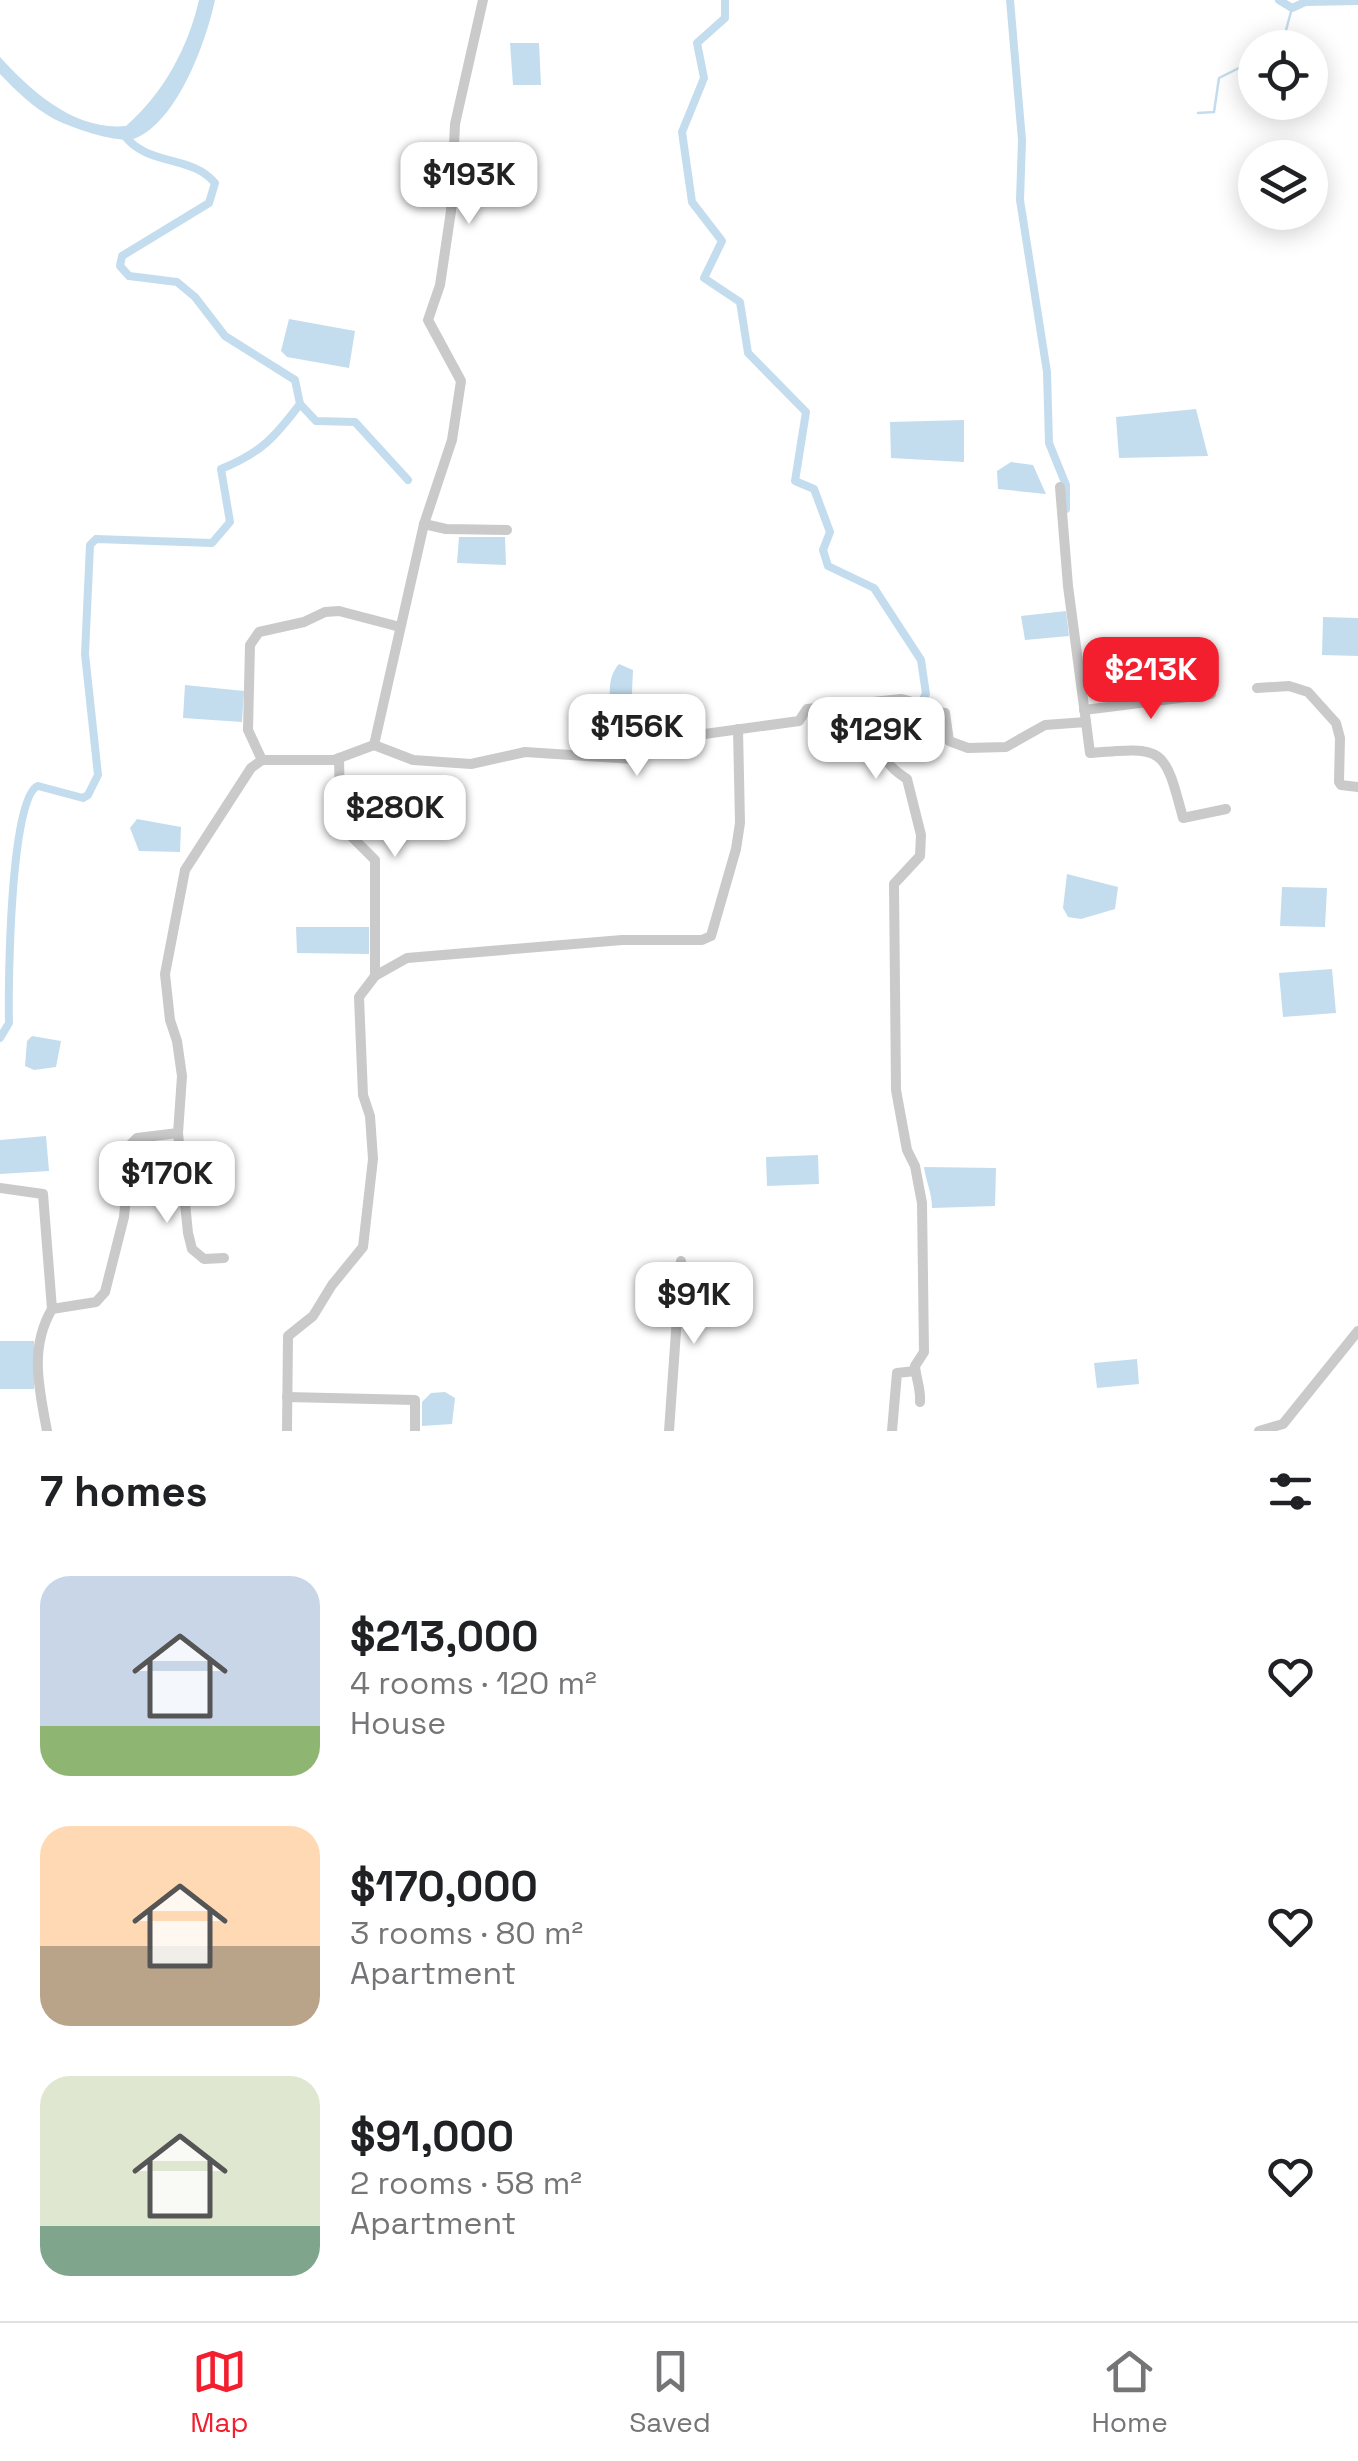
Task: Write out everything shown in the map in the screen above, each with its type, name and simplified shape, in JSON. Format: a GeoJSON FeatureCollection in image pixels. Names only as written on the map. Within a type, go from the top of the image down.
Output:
{"type":"FeatureCollection","features":[{"type":"Feature","properties":{"kind":"street"},"geometry":{"type":"LineString","coordinates":[[374,745],[424,524],[452,440],[462,381],[428,320],[440,285],[451,210],[455,124],[483,0]]}},
{"type":"Feature","properties":{"kind":"street"},"geometry":{"type":"LineString","coordinates":[[1060,487],[1068,586],[1090,753],[1144,749],[1160,756],[1171,772],[1184,818],[1226,808]]}},
{"type":"Feature","properties":{"kind":"street"},"geometry":{"type":"LineString","coordinates":[[424,524],[446,529],[507,530]]}},
{"type":"Feature","properties":{"kind":"street"},"geometry":{"type":"LineString","coordinates":[[262,760],[248,730],[250,644],[260,632],[339,611],[400,628]]}},
{"type":"Feature","properties":{"kind":"street"},"geometry":{"type":"LineString","coordinates":[[1257,688],[1288,686],[1308,692],[1336,723],[1340,738],[1338,782],[1358,786]]}},
{"type":"Feature","properties":{"kind":"street"},"geometry":{"type":"LineString","coordinates":[[224,1258],[204,1259],[192,1250],[188,1233],[178,1133],[182,1076],[165,974],[185,870],[251,768],[262,760],[339,758],[374,745],[413,760],[471,764],[525,752],[633,759],[683,736],[799,721],[807,709],[901,699],[928,712],[945,713],[950,742],[968,748],[1006,748],[1045,725],[1211,694]]}},
{"type":"Feature","properties":{"kind":"street"},"geometry":{"type":"LineString","coordinates":[[915,705],[883,744],[882,753],[890,768],[907,779],[921,836],[920,856],[894,884],[896,1090],[922,1202],[924,1352],[914,1366],[921,1388],[920,1402]]}},
{"type":"Feature","properties":{"kind":"street"},"geometry":{"type":"LineString","coordinates":[[287,1431],[288,1336],[313,1316],[362,1247],[373,1159],[370,1116],[363,1095],[359,997],[375,976],[410,958],[622,940],[702,940],[711,936],[740,823],[738,730]]}},
{"type":"Feature","properties":{"kind":"street"},"geometry":{"type":"LineString","coordinates":[[339,758],[345,830],[375,860],[375,976]]}},
{"type":"Feature","properties":{"kind":"street"},"geometry":{"type":"LineString","coordinates":[[52,1309],[96,1302],[105,1292],[124,1217],[131,1144],[137,1138],[178,1133]]}},
{"type":"Feature","properties":{"kind":"street"},"geometry":{"type":"LineString","coordinates":[[0,1188],[42,1194],[52,1309],[42,1325],[36,1372],[47,1431]]}},
{"type":"Feature","properties":{"kind":"street"},"geometry":{"type":"LineString","coordinates":[[670,1431],[680,1261]]}},
{"type":"Feature","properties":{"kind":"street"},"geometry":{"type":"LineString","coordinates":[[1259,1431],[1284,1424],[1358,1330]]}},
{"type":"Feature","properties":{"kind":"street"},"geometry":{"type":"LineString","coordinates":[[892,1431],[898,1373],[915,1371]]}},
{"type":"Feature","properties":{"kind":"street"},"geometry":{"type":"LineString","coordinates":[[288,1397],[415,1400],[416,1431]]}},
{"type":"Feature","properties":{"kind":"street"},"geometry":{"type":"LineString","coordinates":[[1289,1417],[1290,1431]]}},
{"type":"Feature","properties":{"kind":"water"},"geometry":{"type":"Polygon","coordinates":[[[199,0],[215,0],[188,78],[165,115],[136,138],[107,137],[54,119],[0,74],[0,57],[40,96],[72,116],[107,126],[126,126],[151,100],[172,69],[199,0]]]}},
{"type":"Feature","properties":{"kind":"water"},"geometry":{"type":"Polygon","coordinates":[[[510,43],[539,43],[541,85],[513,85],[510,43]]]}},
{"type":"Feature","properties":{"kind":"water"},"geometry":{"type":"Polygon","coordinates":[[[479,152],[511,155],[509,188],[481,187],[467,165],[479,152]]]}},
{"type":"Feature","properties":{"kind":"water"},"geometry":{"type":"Polygon","coordinates":[[[289,319],[355,331],[349,368],[287,357],[281,351],[289,319]]]}},
{"type":"Feature","properties":{"kind":"water"},"geometry":{"type":"Polygon","coordinates":[[[1196,409],[1208,456],[1119,458],[1116,417],[1196,409]]]}},
{"type":"Feature","properties":{"kind":"water"},"geometry":{"type":"Polygon","coordinates":[[[964,420],[964,462],[891,458],[890,422],[964,420]]]}},
{"type":"Feature","properties":{"kind":"water"},"geometry":{"type":"Polygon","coordinates":[[[1011,462],[1033,465],[1046,494],[998,489],[997,471],[1011,462]]]}},
{"type":"Feature","properties":{"kind":"water"},"geometry":{"type":"Polygon","coordinates":[[[459,537],[505,537],[506,565],[457,563],[459,537]]]}},
{"type":"Feature","properties":{"kind":"water"},"geometry":{"type":"Polygon","coordinates":[[[1066,611],[1069,636],[1025,640],[1021,616],[1066,611]]]}},
{"type":"Feature","properties":{"kind":"water"},"geometry":{"type":"Polygon","coordinates":[[[1323,617],[1358,618],[1358,656],[1322,655],[1323,617]]]}},
{"type":"Feature","properties":{"kind":"water"},"geometry":{"type":"Polygon","coordinates":[[[619,664],[633,670],[631,714],[612,712],[611,681],[619,664]]]}},
{"type":"Feature","properties":{"kind":"water"},"geometry":{"type":"Polygon","coordinates":[[[185,685],[244,691],[242,722],[183,718],[185,685]]]}},
{"type":"Feature","properties":{"kind":"water"},"geometry":{"type":"Polygon","coordinates":[[[137,819],[181,827],[180,852],[139,851],[130,828],[137,819]]]}},
{"type":"Feature","properties":{"kind":"water"},"geometry":{"type":"Polygon","coordinates":[[[1067,874],[1118,887],[1115,909],[1081,919],[1068,917],[1063,908],[1067,874]]]}},
{"type":"Feature","properties":{"kind":"water"},"geometry":{"type":"Polygon","coordinates":[[[1282,887],[1327,888],[1325,927],[1280,926],[1282,887]]]}},
{"type":"Feature","properties":{"kind":"water"},"geometry":{"type":"Polygon","coordinates":[[[296,927],[369,927],[369,954],[297,953],[296,927]]]}},
{"type":"Feature","properties":{"kind":"water"},"geometry":{"type":"Polygon","coordinates":[[[1332,969],[1336,1013],[1283,1017],[1279,973],[1332,969]]]}},
{"type":"Feature","properties":{"kind":"water"},"geometry":{"type":"Polygon","coordinates":[[[32,1036],[61,1041],[56,1067],[34,1070],[25,1066],[27,1041],[32,1036]]]}},
{"type":"Feature","properties":{"kind":"water"},"geometry":{"type":"Polygon","coordinates":[[[46,1136],[49,1171],[0,1174],[0,1140],[46,1136]]]}},
{"type":"Feature","properties":{"kind":"water"},"geometry":{"type":"Polygon","coordinates":[[[818,1155],[819,1184],[767,1186],[766,1157],[818,1155]]]}},
{"type":"Feature","properties":{"kind":"water"},"geometry":{"type":"Polygon","coordinates":[[[924,1167],[996,1168],[995,1206],[932,1208],[924,1167]]]}},
{"type":"Feature","properties":{"kind":"water"},"geometry":{"type":"Polygon","coordinates":[[[0,1341],[34,1341],[34,1389],[0,1389],[0,1341]]]}},
{"type":"Feature","properties":{"kind":"water"},"geometry":{"type":"Polygon","coordinates":[[[1137,1359],[1139,1384],[1097,1388],[1094,1363],[1137,1359]]]}},
{"type":"Feature","properties":{"kind":"water"},"geometry":{"type":"Polygon","coordinates":[[[445,1392],[455,1398],[452,1424],[422,1426],[422,1402],[431,1393],[445,1392]]]}},
{"type":"Feature","properties":{"kind":"waterway"},"geometry":{"type":"LineString","coordinates":[[725,0],[725,18],[697,43],[704,78],[682,132],[692,202],[722,241],[704,278],[740,302],[748,353],[806,412],[795,481],[814,489],[830,532],[823,550],[828,566],[874,588],[921,660],[926,694],[892,752]]}},
{"type":"Feature","properties":{"kind":"waterway"},"geometry":{"type":"LineString","coordinates":[[1010,0],[1022,140],[1020,200],[1047,372],[1049,443],[1066,485],[1066,509]]}},
{"type":"Feature","properties":{"kind":"waterway"},"geometry":{"type":"LineString","coordinates":[[1279,0],[1292,8],[1305,2],[1358,1]]}},
{"type":"Feature","properties":{"kind":"waterway"},"geometry":{"type":"LineString","coordinates":[[1286,30],[1292,8]]}},
{"type":"Feature","properties":{"kind":"waterway"},"geometry":{"type":"LineString","coordinates":[[1198,113],[1214,112],[1219,78],[1238,68]]}},
{"type":"Feature","properties":{"kind":"waterway"},"geometry":{"type":"LineString","coordinates":[[124,135],[145,152],[194,168],[215,183],[209,203],[122,256],[120,266],[129,276],[177,282],[195,297],[225,336],[295,380],[300,404],[316,421],[355,422],[408,480]]}},
{"type":"Feature","properties":{"kind":"waterway"},"geometry":{"type":"LineString","coordinates":[[0,1038],[9,1023],[16,856],[29,798],[38,786],[83,798],[98,775],[85,654],[90,545],[96,539],[212,543],[230,522],[221,469],[266,443],[300,404]]}}]}
